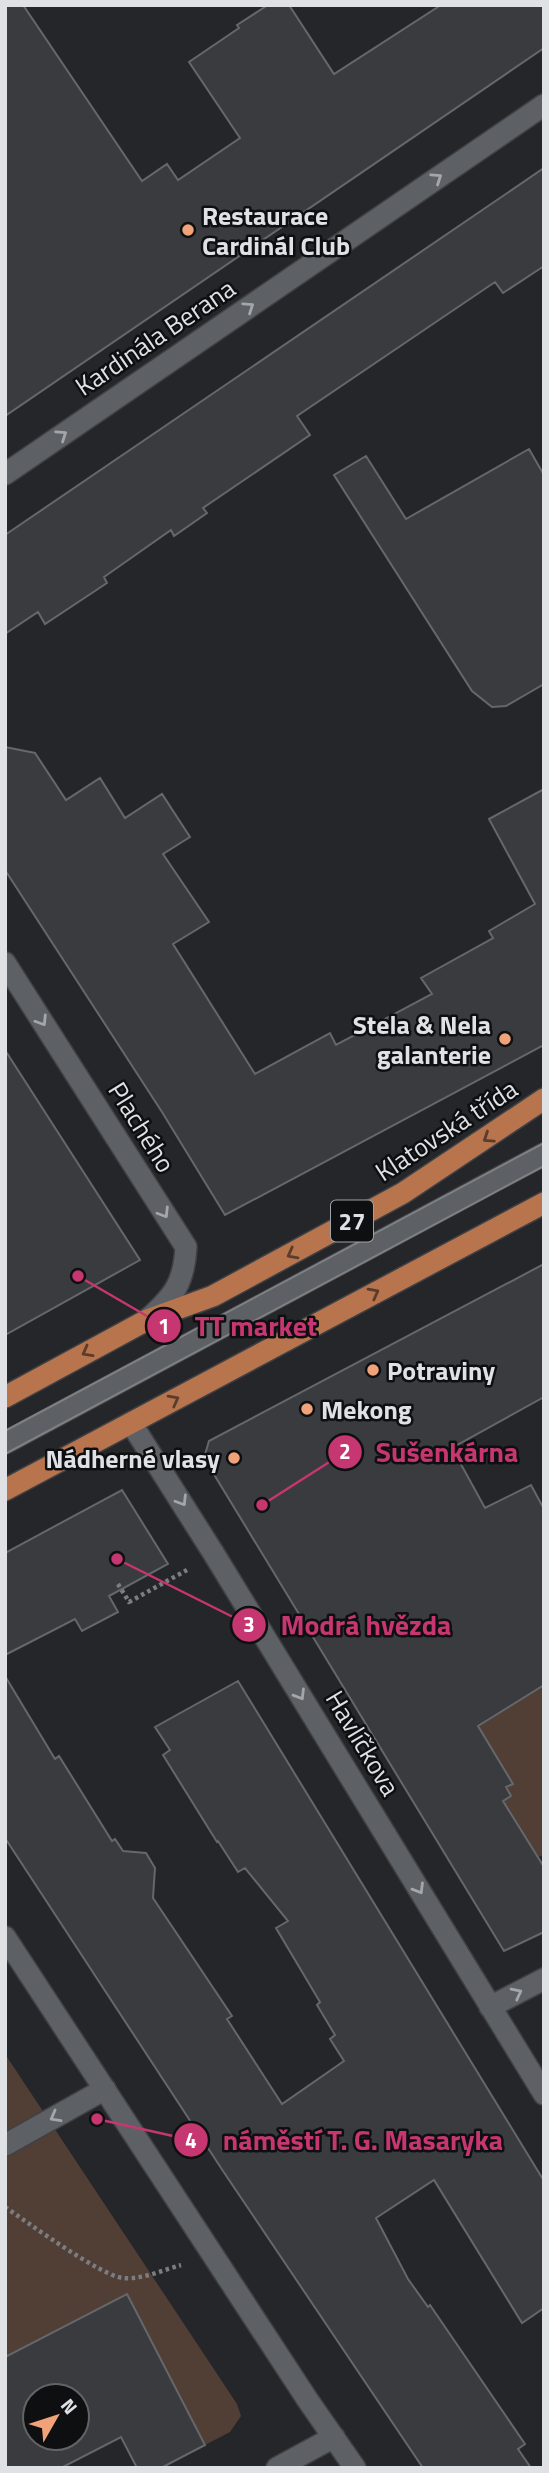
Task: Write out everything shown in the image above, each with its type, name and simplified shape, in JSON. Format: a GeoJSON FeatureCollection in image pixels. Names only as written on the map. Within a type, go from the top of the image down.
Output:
{"type":"FeatureCollection","features":[{"type":"Feature","properties":{"kind":"main road","name":"Klatovská třída"},"geometry":{"type":"LineString","coordinates":[[5,1397],[147,1320],[213,1296],[403,1194],[544,1099]]}},
{"type":"Feature","properties":{"kind":"main road"},"geometry":{"type":"LineString","coordinates":[[5,1490],[544,1203]]}},
{"type":"Feature","properties":{"kind":"street","name":"Kardinála Berana"},"geometry":{"type":"LineString","coordinates":[[5,474],[544,105]]}},
{"type":"Feature","properties":{"kind":"street","name":"Plachého"},"geometry":{"type":"LineString","coordinates":[[5,963],[186,1247],[185,1267],[179,1285],[168,1301],[147,1320]]}},
{"type":"Feature","properties":{"kind":"street"},"geometry":{"type":"LineString","coordinates":[[5,1443],[544,1154]]}},
{"type":"Feature","properties":{"kind":"street","name":"Havlíčkova"},"geometry":{"type":"LineString","coordinates":[[131,1423],[215,1554],[544,2094]]}},
{"type":"Feature","properties":{"kind":"street"},"geometry":{"type":"LineString","coordinates":[[5,1937],[307,2399],[355,2468]]}},
{"type":"Feature","properties":{"kind":"street"},"geometry":{"type":"LineString","coordinates":[[490,2007],[544,1979]]}},
{"type":"Feature","properties":{"kind":"street"},"geometry":{"type":"LineString","coordinates":[[5,2145],[105,2089]]}},
{"type":"Feature","properties":{"kind":"street"},"geometry":{"type":"LineString","coordinates":[[276,2468],[334,2437]]}},
{"type":"Feature","properties":{"kind":"path"},"geometry":{"type":"LineString","coordinates":[[118,1584],[129,1602],[178,1574]]}},
{"type":"Feature","properties":{"kind":"path"},"geometry":{"type":"LineString","coordinates":[[5,2207],[58,2243],[118,2278],[131,2278],[186,2264]]}},
{"type":"Feature","properties":{"kind":"shaded area"},"geometry":{"type":"Polygon","coordinates":[[[544,1646],[544,1855],[535,1858],[503,1801],[511,1796],[506,1787],[512,1783],[477,1726],[528,1695],[544,1646]]]}},
{"type":"Feature","properties":{"kind":"shaded area"},"geometry":{"type":"Polygon","coordinates":[[[5,2054],[237,2404],[241,2416],[230,2432],[205,2445],[127,2294],[5,2357],[5,2054]]]}},
{"type":"Feature","properties":{"kind":"building"},"geometry":{"type":"Polygon","coordinates":[[[5,5],[23,5],[142,181],[167,164],[178,180],[240,138],[189,62],[268,5],[289,5],[334,74],[441,5],[544,5],[544,48],[5,416],[5,5]]]}},
{"type":"Feature","properties":{"kind":"building"},"geometry":{"type":"Polygon","coordinates":[[[544,168],[544,266],[503,293],[495,282],[297,416],[310,435],[203,508],[207,513],[174,536],[171,530],[104,577],[107,583],[45,624],[38,612],[5,634],[5,535],[544,168]]]}},
{"type":"Feature","properties":{"kind":"building"},"geometry":{"type":"Polygon","coordinates":[[[529,449],[544,475],[544,684],[506,706],[492,707],[472,691],[334,475],[366,456],[406,519],[529,449]]]}},
{"type":"Feature","properties":{"kind":"building"},"geometry":{"type":"Polygon","coordinates":[[[5,747],[35,753],[66,800],[100,778],[125,818],[162,794],[190,837],[163,854],[209,922],[173,944],[255,1074],[330,1033],[336,1045],[432,994],[421,978],[493,938],[489,931],[535,904],[489,819],[544,789],[544,1045],[225,1215],[162,1112],[5,870],[5,747]]]}},
{"type":"Feature","properties":{"kind":"building"},"geometry":{"type":"Polygon","coordinates":[[[5,1050],[140,1260],[5,1335],[5,1050]]]}},
{"type":"Feature","properties":{"kind":"building"},"geometry":{"type":"Polygon","coordinates":[[[544,1264],[544,1397],[452,1448],[485,1508],[531,1485],[544,1509],[544,1685],[478,1726],[513,1784],[506,1787],[511,1796],[503,1801],[544,1867],[544,1932],[504,1951],[204,1458],[209,1441],[544,1264]]]}},
{"type":"Feature","properties":{"kind":"building"},"geometry":{"type":"Polygon","coordinates":[[[122,1490],[168,1564],[109,1596],[118,1612],[82,1631],[75,1619],[5,1655],[5,1553],[122,1490]]]}},
{"type":"Feature","properties":{"kind":"building"},"geometry":{"type":"Polygon","coordinates":[[[5,1676],[55,1759],[59,1756],[112,1841],[115,1839],[123,1851],[146,1853],[155,1868],[153,1898],[232,2016],[227,2019],[282,2104],[344,2061],[330,2039],[335,2035],[317,2005],[320,2002],[276,1928],[288,1921],[245,1868],[238,1872],[217,1842],[163,1755],[170,1750],[155,1727],[238,1681],[544,2181],[544,2308],[522,2323],[434,2180],[376,2218],[408,2279],[428,2307],[430,2305],[525,2444],[518,2449],[531,2468],[423,2468],[223,2171],[5,1838],[5,1676]]]}},
{"type":"Feature","properties":{"kind":"building"},"geometry":{"type":"Polygon","coordinates":[[[127,2294],[205,2445],[161,2468],[137,2468],[121,2437],[61,2468],[5,2468],[5,2357],[127,2294]]]}},
{"type":"Feature","properties":{"kind":"tram line"},"geometry":{"type":"LineString","coordinates":[[5,1431],[544,1143]]}},
{"type":"Feature","properties":{"kind":"tram line"},"geometry":{"type":"LineString","coordinates":[[5,1454],[544,1166]]}},
{"type":"Feature","properties":{"kind":"place","name":"Restaurace Cardinál Club"},"geometry":{"type":"Point","coordinates":[188,230]}},
{"type":"Feature","properties":{"kind":"place","name":"Stela & Nela galanterie"},"geometry":{"type":"Point","coordinates":[505,1039]}},
{"type":"Feature","properties":{"kind":"place","name":"TT market"},"geometry":{"type":"Point","coordinates":[78,1276]}},
{"type":"Feature","properties":{"kind":"place","name":"Potraviny"},"geometry":{"type":"Point","coordinates":[373,1370]}},
{"type":"Feature","properties":{"kind":"place","name":"Mekong"},"geometry":{"type":"Point","coordinates":[307,1409]}},
{"type":"Feature","properties":{"kind":"place","name":"Nádherné vlasy"},"geometry":{"type":"Point","coordinates":[234,1458]}},
{"type":"Feature","properties":{"kind":"place","name":"Sušenkárna"},"geometry":{"type":"Point","coordinates":[262,1505]}},
{"type":"Feature","properties":{"kind":"place","name":"Modrá hvězda"},"geometry":{"type":"Point","coordinates":[117,1559]}},
{"type":"Feature","properties":{"kind":"place","name":"náměstí T. G. Masaryka"},"geometry":{"type":"Point","coordinates":[97,2119]}}]}
